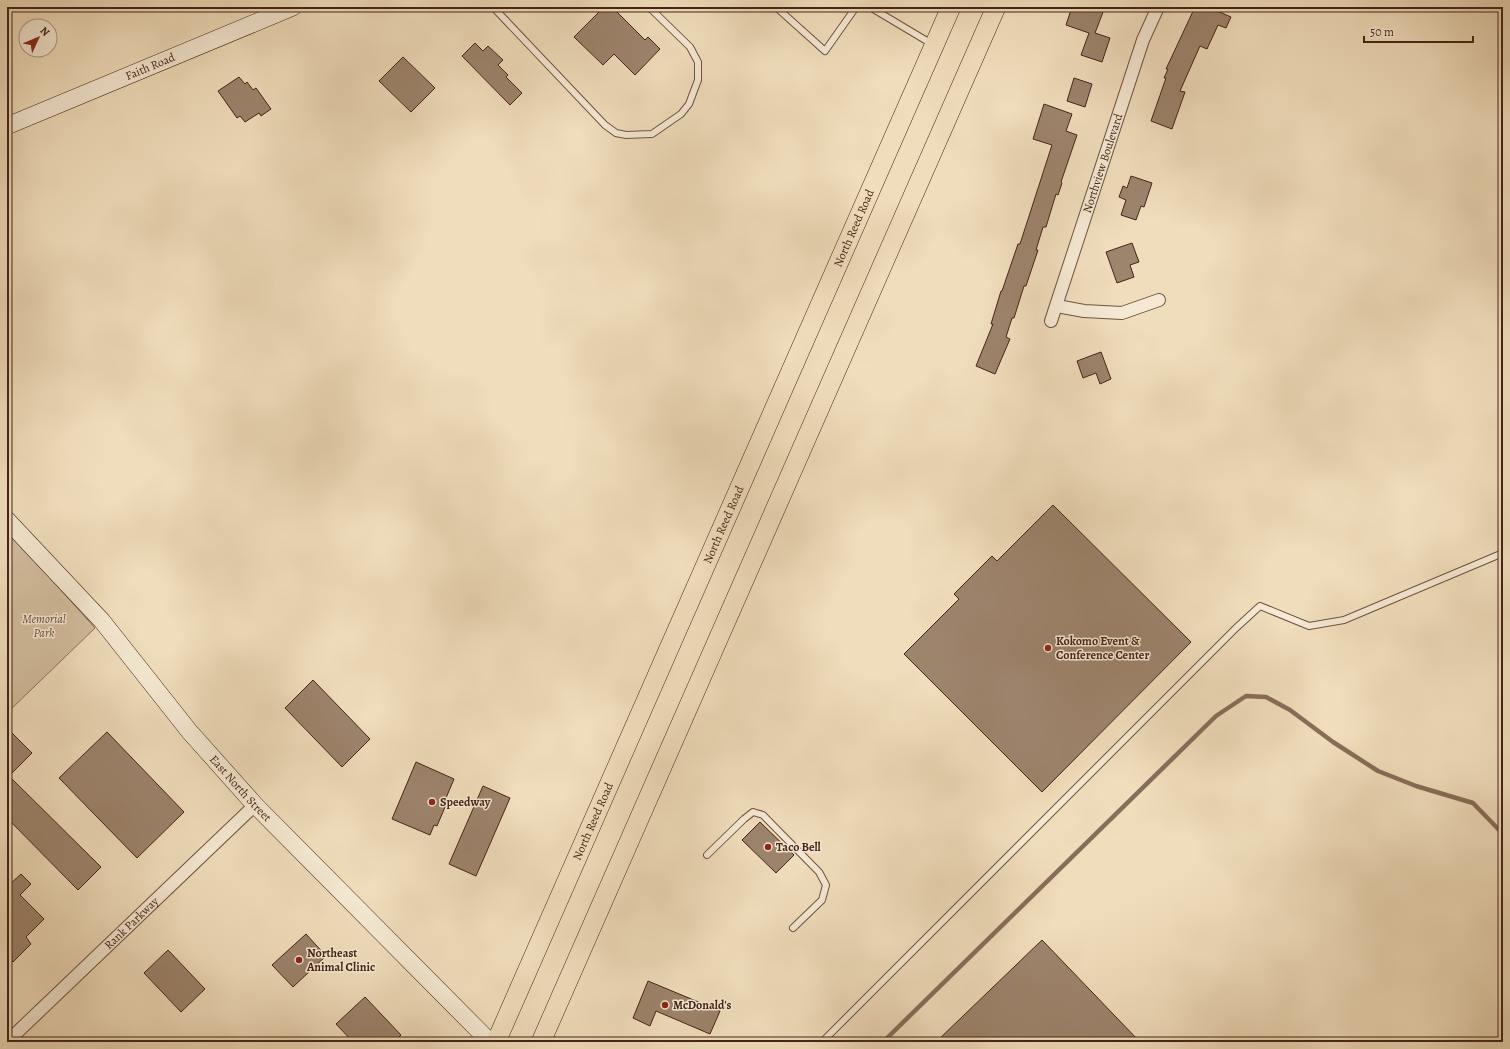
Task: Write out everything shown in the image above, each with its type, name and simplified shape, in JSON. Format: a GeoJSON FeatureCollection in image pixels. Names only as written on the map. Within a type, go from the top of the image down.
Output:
{"type":"FeatureCollection","features":[{"type":"Feature","properties":{"kind":"main road","name":"North Reed Road"},"geometry":{"type":"LineString","coordinates":[[496,1042],[950,7]]}},
{"type":"Feature","properties":{"kind":"main road"},"geometry":{"type":"LineString","coordinates":[[541,1042],[996,7]]}},
{"type":"Feature","properties":{"kind":"street","name":"Faith Road"},"geometry":{"type":"LineString","coordinates":[[7,126],[293,7]]}},
{"type":"Feature","properties":{"kind":"street","name":"Northview Boulevard"},"geometry":{"type":"LineString","coordinates":[[1052,321],[1143,40],[1158,7]]}},
{"type":"Feature","properties":{"kind":"street"},"geometry":{"type":"LineString","coordinates":[[1057,306],[1084,312],[1122,313],[1159,300]]}},
{"type":"Feature","properties":{"kind":"street","name":"East North Street"},"geometry":{"type":"LineString","coordinates":[[7,520],[102,621],[189,732],[255,805],[490,1042]]}},
{"type":"Feature","properties":{"kind":"street","name":"Rank Parkway"},"geometry":{"type":"LineString","coordinates":[[7,1042],[255,805]]}},
{"type":"Feature","properties":{"kind":"lane"},"geometry":{"type":"LineString","coordinates":[[493,7],[605,125],[616,133],[626,136],[652,134],[681,114],[689,104],[698,80],[698,62],[690,47],[649,7]]}},
{"type":"Feature","properties":{"kind":"lane"},"geometry":{"type":"LineString","coordinates":[[776,7],[825,51],[856,7]]}},
{"type":"Feature","properties":{"kind":"lane"},"geometry":{"type":"LineString","coordinates":[[870,7],[934,45]]}},
{"type":"Feature","properties":{"kind":"lane"},"geometry":{"type":"LineString","coordinates":[[822,1042],[1236,628],[1260,606],[1309,626],[1344,620],[1503,553]]}},
{"type":"Feature","properties":{"kind":"lane"},"geometry":{"type":"LineString","coordinates":[[707,855],[744,819],[754,812],[763,815],[819,872],[826,885],[822,900],[793,928]]}},
{"type":"Feature","properties":{"kind":"green space","name":"Memorial Park"},"geometry":{"type":"Polygon","coordinates":[[[7,530],[95,628],[7,713],[7,530]]]}},
{"type":"Feature","properties":{"kind":"building"},"geometry":{"type":"Polygon","coordinates":[[[604,7],[612,7],[645,40],[648,37],[660,49],[635,75],[614,54],[603,65],[574,37],[604,7]]]}},
{"type":"Feature","properties":{"kind":"building"},"geometry":{"type":"Polygon","coordinates":[[[1072,7],[1105,7],[1095,33],[1110,38],[1102,62],[1081,55],[1089,33],[1066,25],[1072,7]]]}},
{"type":"Feature","properties":{"kind":"building"},"geometry":{"type":"Polygon","coordinates":[[[1195,7],[1208,7],[1231,17],[1226,28],[1218,25],[1207,49],[1200,46],[1180,91],[1185,92],[1172,129],[1151,121],[1166,78],[1164,78],[1168,69],[1166,69],[1195,7]]]}},
{"type":"Feature","properties":{"kind":"building"},"geometry":{"type":"Polygon","coordinates":[[[475,43],[483,51],[488,46],[503,60],[498,65],[508,75],[506,77],[522,93],[510,105],[462,56],[475,43]]]}},
{"type":"Feature","properties":{"kind":"building"},"geometry":{"type":"Polygon","coordinates":[[[403,57],[435,88],[411,112],[379,81],[403,57]]]}},
{"type":"Feature","properties":{"kind":"building"},"geometry":{"type":"Polygon","coordinates":[[[239,77],[245,84],[247,82],[253,90],[256,88],[271,109],[261,116],[259,113],[245,122],[240,116],[237,118],[218,91],[239,77]]]}},
{"type":"Feature","properties":{"kind":"building"},"geometry":{"type":"Polygon","coordinates":[[[1074,78],[1092,84],[1085,107],[1067,101],[1074,78]]]}},
{"type":"Feature","properties":{"kind":"building"},"geometry":{"type":"Polygon","coordinates":[[[1044,104],[1072,114],[1066,131],[1077,135],[1058,195],[1056,194],[1046,227],[1043,227],[1036,250],[1038,250],[1026,286],[1024,286],[1014,318],[1012,318],[1006,337],[1010,339],[995,374],[976,366],[993,324],[991,324],[1001,291],[1018,244],[1020,244],[1052,145],[1033,139],[1044,104]]]}},
{"type":"Feature","properties":{"kind":"building"},"geometry":{"type":"Polygon","coordinates":[[[1131,176],[1152,183],[1144,207],[1141,206],[1136,220],[1121,215],[1126,200],[1119,197],[1123,186],[1127,188],[1131,176]]]}},
{"type":"Feature","properties":{"kind":"building"},"geometry":{"type":"Polygon","coordinates":[[[1132,243],[1139,262],[1130,265],[1134,277],[1117,283],[1106,252],[1132,243]]]}},
{"type":"Feature","properties":{"kind":"building"},"geometry":{"type":"Polygon","coordinates":[[[1101,352],[1111,379],[1100,384],[1096,373],[1083,378],[1077,361],[1101,352]]]}},
{"type":"Feature","properties":{"kind":"building","name":"Kokomo Event & Conference Center"},"geometry":{"type":"Polygon","coordinates":[[[1053,505],[1191,642],[1042,792],[904,654],[959,599],[954,594],[992,556],[997,561],[1053,505]]]}},
{"type":"Feature","properties":{"kind":"building"},"geometry":{"type":"Polygon","coordinates":[[[313,680],[370,739],[342,767],[285,708],[313,680]]]}},
{"type":"Feature","properties":{"kind":"building"},"geometry":{"type":"Polygon","coordinates":[[[7,728],[32,753],[9,776],[101,867],[78,890],[7,818],[7,728]]]}},
{"type":"Feature","properties":{"kind":"building"},"geometry":{"type":"Polygon","coordinates":[[[107,732],[184,812],[137,858],[59,778],[107,732]]]}},
{"type":"Feature","properties":{"kind":"building"},"geometry":{"type":"Polygon","coordinates":[[[416,762],[454,779],[446,798],[448,800],[437,826],[434,825],[430,835],[392,819],[416,762]]]}},
{"type":"Feature","properties":{"kind":"building"},"geometry":{"type":"Polygon","coordinates":[[[483,786],[510,798],[476,876],[449,864],[483,786]]]}},
{"type":"Feature","properties":{"kind":"building","name":"Taco Bell"},"geometry":{"type":"Polygon","coordinates":[[[760,822],[794,855],[776,873],[742,840],[760,822]]]}},
{"type":"Feature","properties":{"kind":"building"},"geometry":{"type":"Polygon","coordinates":[[[21,874],[31,884],[20,895],[44,919],[26,937],[31,944],[13,962],[7,955],[7,883],[9,885],[21,874]]]}},
{"type":"Feature","properties":{"kind":"building","name":"Northeast Animal Clinic"},"geometry":{"type":"Polygon","coordinates":[[[306,934],[326,956],[293,987],[272,965],[306,934]]]}},
{"type":"Feature","properties":{"kind":"building"},"geometry":{"type":"Polygon","coordinates":[[[1042,940],[1140,1042],[936,1042],[1042,940]]]}},
{"type":"Feature","properties":{"kind":"building"},"geometry":{"type":"Polygon","coordinates":[[[168,950],[205,989],[181,1012],[144,973],[168,950]]]}},
{"type":"Feature","properties":{"kind":"building"},"geometry":{"type":"Polygon","coordinates":[[[648,981],[720,1011],[710,1034],[656,1011],[650,1026],[633,1018],[648,981]]]}},
{"type":"Feature","properties":{"kind":"building"},"geometry":{"type":"Polygon","coordinates":[[[365,997],[401,1035],[394,1042],[353,1042],[336,1024],[365,997]]]}},
{"type":"Feature","properties":{"kind":"waterway"},"geometry":{"type":"LineString","coordinates":[[883,1042],[1216,716],[1246,696],[1266,697],[1290,710],[1333,742],[1378,771],[1416,786],[1473,803],[1503,834]]}},
{"type":"Feature","properties":{"kind":"place","name":"Kokomo Event & Conference Center"},"geometry":{"type":"Point","coordinates":[1048,648]}},
{"type":"Feature","properties":{"kind":"place","name":"Speedway"},"geometry":{"type":"Point","coordinates":[432,802]}},
{"type":"Feature","properties":{"kind":"place","name":"Taco Bell"},"geometry":{"type":"Point","coordinates":[768,847]}},
{"type":"Feature","properties":{"kind":"place","name":"Northeast Animal Clinic"},"geometry":{"type":"Point","coordinates":[299,960]}},
{"type":"Feature","properties":{"kind":"place","name":"McDonald's"},"geometry":{"type":"Point","coordinates":[665,1005]}}]}
